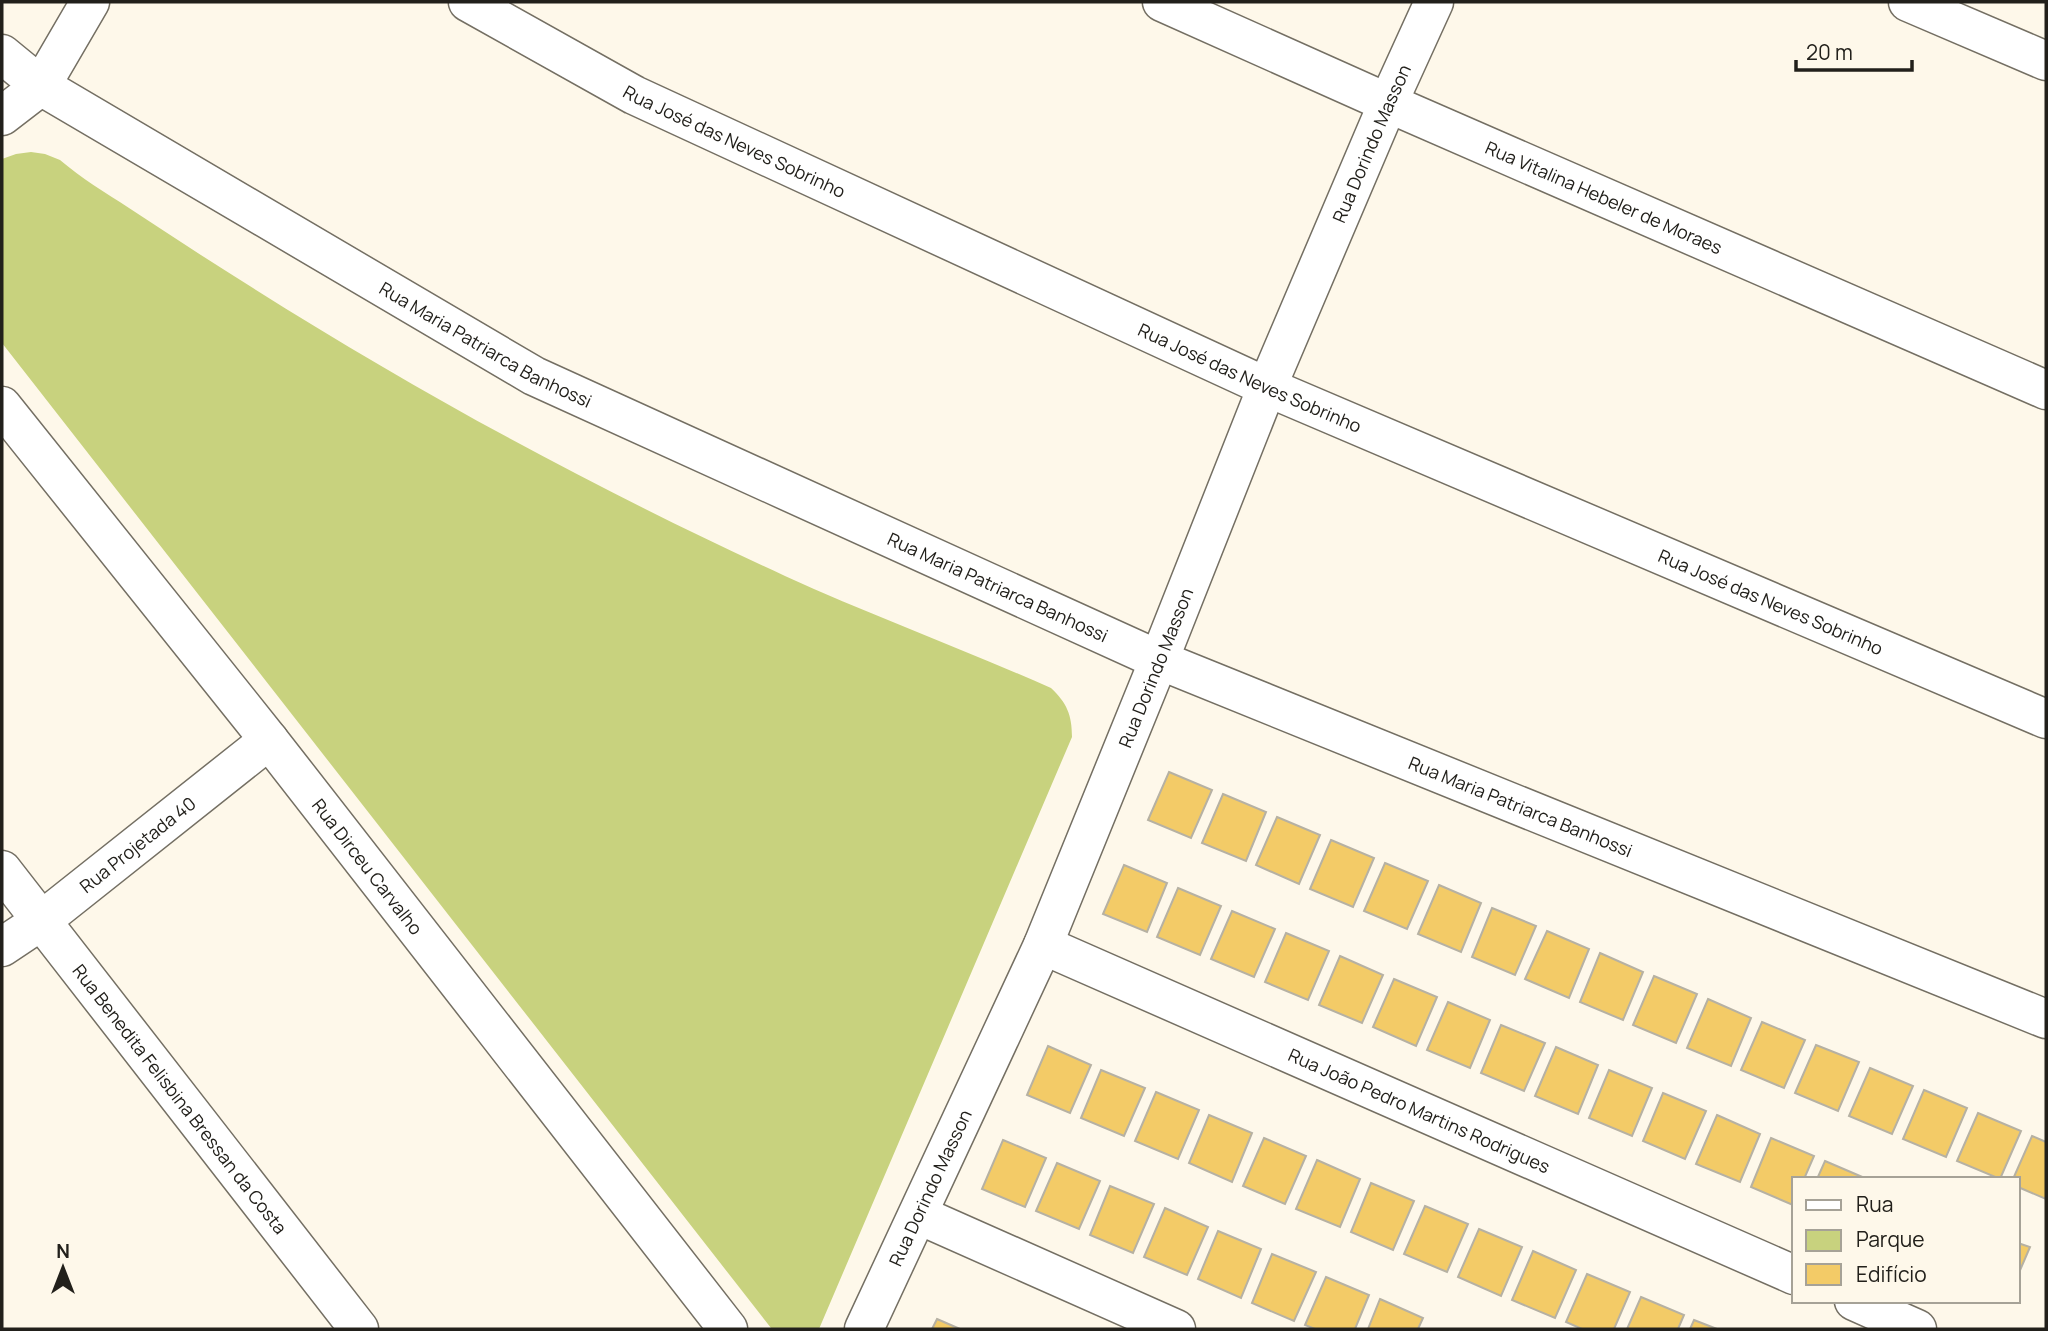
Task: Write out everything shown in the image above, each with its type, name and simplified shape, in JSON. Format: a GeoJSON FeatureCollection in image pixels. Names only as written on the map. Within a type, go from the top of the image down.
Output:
{"type":"FeatureCollection","features":[{"type":"Feature","properties":{"kind":"street"},"geometry":{"type":"LineString","coordinates":[[2,116],[41,86],[90,2]]}},
{"type":"Feature","properties":{"kind":"street","name":"Rua José das Neves Sobrinho"},"geometry":{"type":"LineString","coordinates":[[468,2],[634,95],[1267,387],[2046,719]]}},
{"type":"Feature","properties":{"kind":"street","name":"Rua Vitalina Hebeler de Moraes"},"geometry":{"type":"LineString","coordinates":[[1163,2],[2046,390]]}},
{"type":"Feature","properties":{"kind":"street","name":"Rua Dorindo Masson"},"geometry":{"type":"LineString","coordinates":[[864,1329],[1044,945],[1267,387],[1434,2]]}},
{"type":"Feature","properties":{"kind":"street"},"geometry":{"type":"LineString","coordinates":[[1908,2],[2046,61]]}},
{"type":"Feature","properties":{"kind":"street","name":"Rua Maria Patriarca Banhossi"},"geometry":{"type":"LineString","coordinates":[[2,54],[41,86],[534,376],[1159,660],[2046,1018]]}},
{"type":"Feature","properties":{"kind":"street","name":"Rua Dirceu Carvalho"},"geometry":{"type":"LineString","coordinates":[[2,406],[270,740],[728,1329]]}},
{"type":"Feature","properties":{"kind":"street","name":"Rua Projetada 40"},"geometry":{"type":"LineString","coordinates":[[2,947],[41,921],[270,740]]}},
{"type":"Feature","properties":{"kind":"street","name":"Rua Benedita Felisbina Bressan da Costa"},"geometry":{"type":"LineString","coordinates":[[2,870],[359,1329]]}},
{"type":"Feature","properties":{"kind":"street","name":"Rua João Pedro Martins Rodrigues"},"geometry":{"type":"LineString","coordinates":[[1044,945],[1792,1274]]}},
{"type":"Feature","properties":{"kind":"street"},"geometry":{"type":"LineString","coordinates":[[919,1215],[1176,1329]]}},
{"type":"Feature","properties":{"kind":"street"},"geometry":{"type":"LineString","coordinates":[[1858,1303],[1917,1329]]}},
{"type":"Feature","properties":{"kind":"green space"},"geometry":{"type":"Polygon","coordinates":[[[31,152],[60,160],[175,238],[317,328],[514,441],[649,511],[785,576],[1051,688],[1065,704],[1070,716],[1072,737],[819,1329],[771,1328],[2,343],[2,159],[31,152]]]}},
{"type":"Feature","properties":{"kind":"building"},"geometry":{"type":"Polygon","coordinates":[[[1169,772],[1212,790],[1191,838],[1148,820],[1169,772]]]}},
{"type":"Feature","properties":{"kind":"building"},"geometry":{"type":"Polygon","coordinates":[[[1223,794],[1266,812],[1246,861],[1202,843],[1223,794]]]}},
{"type":"Feature","properties":{"kind":"building"},"geometry":{"type":"Polygon","coordinates":[[[1277,817],[1320,835],[1299,884],[1256,865],[1277,817]]]}},
{"type":"Feature","properties":{"kind":"building"},"geometry":{"type":"Polygon","coordinates":[[[1331,840],[1374,858],[1353,907],[1310,889],[1331,840]]]}},
{"type":"Feature","properties":{"kind":"building"},"geometry":{"type":"Polygon","coordinates":[[[1385,863],[1428,881],[1407,929],[1364,911],[1385,863]]]}},
{"type":"Feature","properties":{"kind":"building"},"geometry":{"type":"Polygon","coordinates":[[[1124,865],[1167,883],[1147,932],[1103,914],[1124,865]]]}},
{"type":"Feature","properties":{"kind":"building"},"geometry":{"type":"Polygon","coordinates":[[[1439,885],[1481,903],[1461,952],[1418,934],[1439,885]]]}},
{"type":"Feature","properties":{"kind":"building"},"geometry":{"type":"Polygon","coordinates":[[[1178,888],[1221,906],[1200,955],[1157,937],[1178,888]]]}},
{"type":"Feature","properties":{"kind":"building"},"geometry":{"type":"Polygon","coordinates":[[[1492,908],[1536,926],[1515,975],[1472,957],[1492,908]]]}},
{"type":"Feature","properties":{"kind":"building"},"geometry":{"type":"Polygon","coordinates":[[[1232,911],[1275,929],[1254,977],[1211,959],[1232,911]]]}},
{"type":"Feature","properties":{"kind":"building"},"geometry":{"type":"Polygon","coordinates":[[[1547,931],[1589,949],[1569,998],[1525,979],[1547,931]]]}},
{"type":"Feature","properties":{"kind":"building"},"geometry":{"type":"Polygon","coordinates":[[[1286,933],[1329,951],[1308,1000],[1265,982],[1286,933]]]}},
{"type":"Feature","properties":{"kind":"building"},"geometry":{"type":"Polygon","coordinates":[[[1600,953],[1643,972],[1623,1020],[1580,1002],[1600,953]]]}},
{"type":"Feature","properties":{"kind":"building"},"geometry":{"type":"Polygon","coordinates":[[[1340,956],[1383,975],[1362,1023],[1319,1005],[1340,956]]]}},
{"type":"Feature","properties":{"kind":"building"},"geometry":{"type":"Polygon","coordinates":[[[1654,976],[1697,994],[1676,1043],[1633,1025],[1654,976]]]}},
{"type":"Feature","properties":{"kind":"building"},"geometry":{"type":"Polygon","coordinates":[[[1394,979],[1437,997],[1416,1046],[1373,1027],[1394,979]]]}},
{"type":"Feature","properties":{"kind":"building"},"geometry":{"type":"Polygon","coordinates":[[[1708,999],[1751,1018],[1731,1066],[1687,1048],[1708,999]]]}},
{"type":"Feature","properties":{"kind":"building"},"geometry":{"type":"Polygon","coordinates":[[[1448,1002],[1490,1020],[1470,1068],[1427,1050],[1448,1002]]]}},
{"type":"Feature","properties":{"kind":"building"},"geometry":{"type":"Polygon","coordinates":[[[1762,1022],[1805,1040],[1784,1088],[1741,1070],[1762,1022]]]}},
{"type":"Feature","properties":{"kind":"building"},"geometry":{"type":"Polygon","coordinates":[[[1501,1025],[1545,1043],[1524,1091],[1481,1073],[1501,1025]]]}},
{"type":"Feature","properties":{"kind":"building"},"geometry":{"type":"Polygon","coordinates":[[[1816,1045],[1859,1062],[1838,1111],[1795,1093],[1816,1045]]]}},
{"type":"Feature","properties":{"kind":"building"},"geometry":{"type":"Polygon","coordinates":[[[1048,1046],[1091,1065],[1070,1113],[1027,1095],[1048,1046]]]}},
{"type":"Feature","properties":{"kind":"building"},"geometry":{"type":"Polygon","coordinates":[[[1556,1047],[1598,1065],[1578,1114],[1535,1096],[1556,1047]]]}},
{"type":"Feature","properties":{"kind":"building"},"geometry":{"type":"Polygon","coordinates":[[[1870,1068],[1913,1086],[1892,1134],[1849,1116],[1870,1068]]]}},
{"type":"Feature","properties":{"kind":"building"},"geometry":{"type":"Polygon","coordinates":[[[1101,1070],[1145,1088],[1124,1136],[1081,1118],[1101,1070]]]}},
{"type":"Feature","properties":{"kind":"building"},"geometry":{"type":"Polygon","coordinates":[[[1609,1070],[1652,1088],[1632,1136],[1589,1118],[1609,1070]]]}},
{"type":"Feature","properties":{"kind":"building"},"geometry":{"type":"Polygon","coordinates":[[[1924,1090],[1967,1108],[1946,1157],[1903,1139],[1924,1090]]]}},
{"type":"Feature","properties":{"kind":"building"},"geometry":{"type":"Polygon","coordinates":[[[1156,1092],[1199,1110],[1178,1159],[1135,1141],[1156,1092]]]}},
{"type":"Feature","properties":{"kind":"building"},"geometry":{"type":"Polygon","coordinates":[[[1663,1093],[1706,1111],[1685,1159],[1643,1141],[1663,1093]]]}},
{"type":"Feature","properties":{"kind":"building"},"geometry":{"type":"Polygon","coordinates":[[[1978,1113],[2021,1131],[2001,1177],[1957,1161],[1978,1113]]]}},
{"type":"Feature","properties":{"kind":"building"},"geometry":{"type":"Polygon","coordinates":[[[1209,1115],[1252,1133],[1232,1182],[1189,1163],[1209,1115]]]}},
{"type":"Feature","properties":{"kind":"building"},"geometry":{"type":"Polygon","coordinates":[[[1717,1115],[1760,1134],[1740,1182],[1696,1164],[1717,1115]]]}},
{"type":"Feature","properties":{"kind":"building"},"geometry":{"type":"Polygon","coordinates":[[[2032,1136],[2046,1142],[2046,1199],[2020,1188],[2020,1177],[2014,1177],[2032,1136]]]}},
{"type":"Feature","properties":{"kind":"building"},"geometry":{"type":"Polygon","coordinates":[[[1264,1138],[1306,1156],[1285,1204],[1243,1186],[1264,1138]]]}},
{"type":"Feature","properties":{"kind":"building"},"geometry":{"type":"Polygon","coordinates":[[[1771,1138],[1814,1156],[1805,1177],[1792,1177],[1792,1205],[1751,1187],[1771,1138]]]}},
{"type":"Feature","properties":{"kind":"building"},"geometry":{"type":"Polygon","coordinates":[[[1003,1140],[1046,1158],[1025,1207],[982,1189],[1003,1140]]]}},
{"type":"Feature","properties":{"kind":"building"},"geometry":{"type":"Polygon","coordinates":[[[1317,1160],[1360,1179],[1340,1227],[1296,1209],[1317,1160]]]}},
{"type":"Feature","properties":{"kind":"building"},"geometry":{"type":"Polygon","coordinates":[[[1825,1161],[1862,1177],[1818,1177],[1825,1161]]]}},
{"type":"Feature","properties":{"kind":"building"},"geometry":{"type":"Polygon","coordinates":[[[1057,1163],[1100,1181],[1079,1229],[1036,1211],[1057,1163]]]}},
{"type":"Feature","properties":{"kind":"building"},"geometry":{"type":"Polygon","coordinates":[[[1371,1183],[1414,1201],[1393,1250],[1351,1232],[1371,1183]]]}},
{"type":"Feature","properties":{"kind":"building"},"geometry":{"type":"Polygon","coordinates":[[[1110,1186],[1154,1204],[1133,1253],[1090,1235],[1110,1186]]]}},
{"type":"Feature","properties":{"kind":"building"},"geometry":{"type":"Polygon","coordinates":[[[1425,1206],[1468,1224],[1447,1272],[1404,1254],[1425,1206]]]}},
{"type":"Feature","properties":{"kind":"building"},"geometry":{"type":"Polygon","coordinates":[[[1165,1208],[1208,1227],[1187,1275],[1144,1257],[1165,1208]]]}},
{"type":"Feature","properties":{"kind":"building"},"geometry":{"type":"Polygon","coordinates":[[[1479,1229],[1522,1247],[1501,1296],[1458,1277],[1479,1229]]]}},
{"type":"Feature","properties":{"kind":"building"},"geometry":{"type":"Polygon","coordinates":[[[1218,1231],[1261,1249],[1241,1298],[1198,1279],[1218,1231]]]}},
{"type":"Feature","properties":{"kind":"building"},"geometry":{"type":"Polygon","coordinates":[[[2020,1244],[2030,1247],[2020,1270],[2020,1244]]]}},
{"type":"Feature","properties":{"kind":"building"},"geometry":{"type":"Polygon","coordinates":[[[1533,1251],[1576,1270],[1555,1318],[1512,1300],[1533,1251]]]}},
{"type":"Feature","properties":{"kind":"building"},"geometry":{"type":"Polygon","coordinates":[[[1272,1254],[1316,1272],[1294,1321],[1252,1303],[1272,1254]]]}},
{"type":"Feature","properties":{"kind":"building"},"geometry":{"type":"Polygon","coordinates":[[[1587,1274],[1630,1292],[1614,1329],[1582,1329],[1566,1322],[1587,1274]]]}},
{"type":"Feature","properties":{"kind":"building"},"geometry":{"type":"Polygon","coordinates":[[[1326,1277],[1369,1295],[1355,1329],[1315,1329],[1305,1325],[1326,1277]]]}},
{"type":"Feature","properties":{"kind":"building"},"geometry":{"type":"Polygon","coordinates":[[[1641,1297],[1684,1315],[1678,1329],[1627,1329],[1641,1297]]]}},
{"type":"Feature","properties":{"kind":"building"},"geometry":{"type":"Polygon","coordinates":[[[1380,1299],[1423,1318],[1418,1329],[1368,1329],[1380,1299]]]}},
{"type":"Feature","properties":{"kind":"building"},"geometry":{"type":"Polygon","coordinates":[[[937,1319],[960,1329],[932,1329],[937,1319]]]}},
{"type":"Feature","properties":{"kind":"building"},"geometry":{"type":"Polygon","coordinates":[[[1694,1320],[1717,1329],[1690,1329],[1694,1320]]]}}]}
